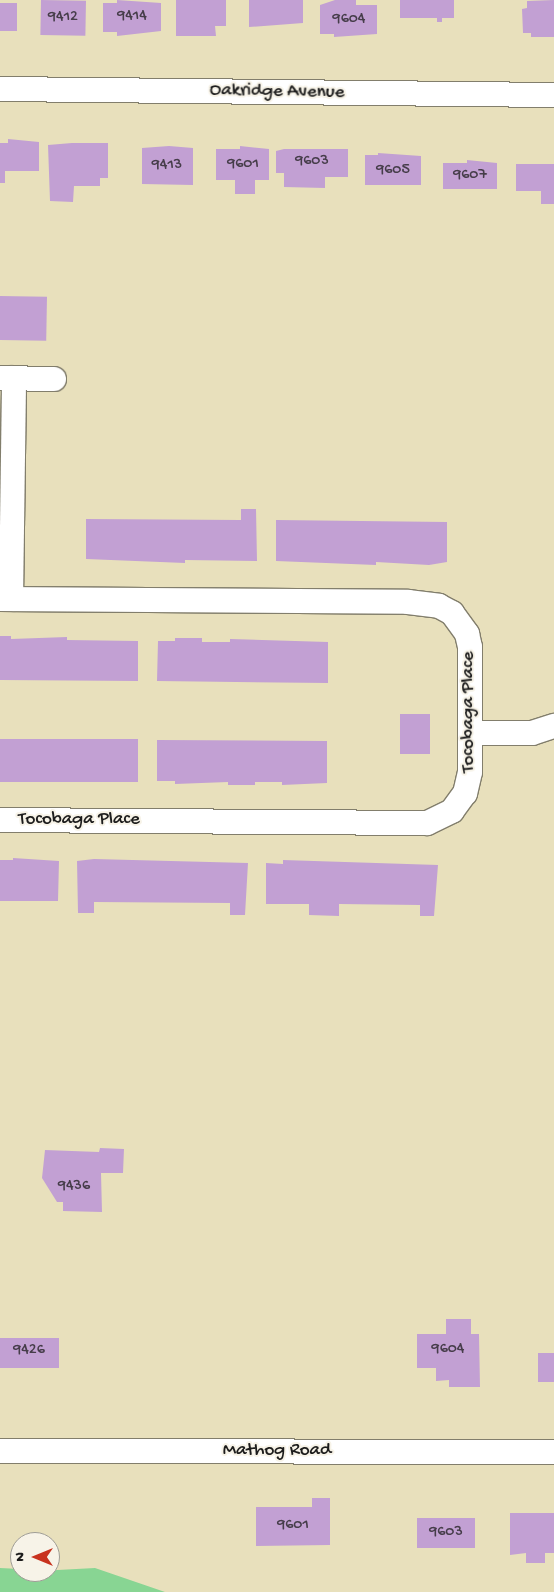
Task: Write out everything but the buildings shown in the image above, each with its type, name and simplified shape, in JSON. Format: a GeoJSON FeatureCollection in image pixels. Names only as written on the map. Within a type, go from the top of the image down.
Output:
{"type":"FeatureCollection","features":[{"type":"Feature","properties":{"kind":"street","name":"Oakridge Avenue"},"geometry":{"type":"LineString","coordinates":[[0,89],[554,95]]}},
{"type":"Feature","properties":{"kind":"street"},"geometry":{"type":"LineString","coordinates":[[6,599],[7,378],[54,379]]}},
{"type":"Feature","properties":{"kind":"street","name":"Tocobaga Place"},"geometry":{"type":"LineString","coordinates":[[0,820],[427,823],[452,811],[465,794],[470,772],[470,648],[467,634],[452,614],[439,606],[408,602],[6,599]]}},
{"type":"Feature","properties":{"kind":"street"},"geometry":{"type":"LineString","coordinates":[[532,733],[554,711]]}},
{"type":"Feature","properties":{"kind":"street"},"geometry":{"type":"LineString","coordinates":[[470,732],[532,733],[554,726]]}},
{"type":"Feature","properties":{"kind":"street"},"geometry":{"type":"LineString","coordinates":[[532,733],[554,745]]}},
{"type":"Feature","properties":{"kind":"street","name":"Mathog Road"},"geometry":{"type":"LineString","coordinates":[[0,1450],[554,1452]]}},
{"type":"Feature","properties":{"kind":"green space"},"geometry":{"type":"Polygon","coordinates":[[[0,1568],[10,1568],[10,1582],[60,1582],[60,1570],[95,1568],[165,1592],[0,1592],[0,1568]]]}}]}
